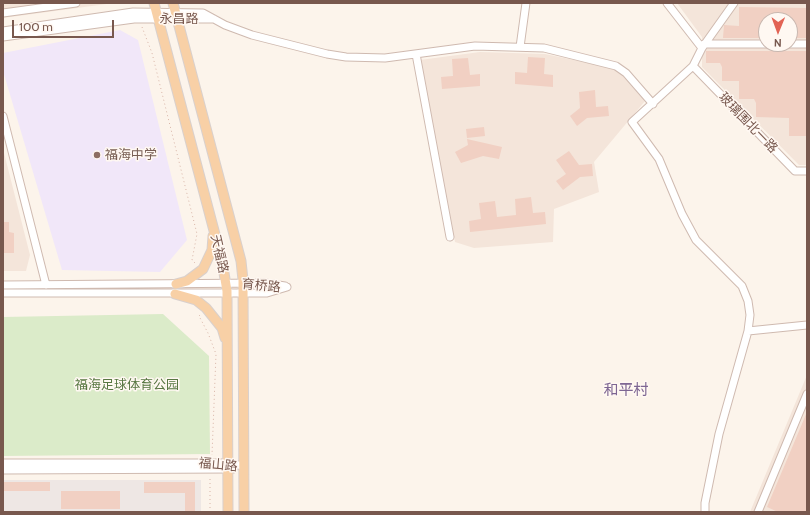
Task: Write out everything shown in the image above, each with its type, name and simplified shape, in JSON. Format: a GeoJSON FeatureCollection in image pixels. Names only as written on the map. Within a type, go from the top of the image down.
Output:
{"type":"FeatureCollection","features":[{"type":"Feature","properties":{"kind":"main road","name":"天福路"},"geometry":{"type":"LineString","coordinates":[[154,3],[213,226],[226,284],[228,352],[228,512]]}},
{"type":"Feature","properties":{"kind":"main road","name":"天福路"},"geometry":{"type":"LineString","coordinates":[[173,3],[241,261],[243,284],[244,512]]}},
{"type":"Feature","properties":{"kind":"main road"},"geometry":{"type":"LineString","coordinates":[[176,284],[187,281],[203,269],[212,250],[213,226]]}},
{"type":"Feature","properties":{"kind":"main road"},"geometry":{"type":"LineString","coordinates":[[175,294],[196,300],[215,317],[222,328],[228,352]]}},
{"type":"Feature","properties":{"kind":"street"},"geometry":{"type":"LineString","coordinates":[[3,13],[76,3]]}},
{"type":"Feature","properties":{"kind":"street"},"geometry":{"type":"LineString","coordinates":[[520,47],[526,3]]}},
{"type":"Feature","properties":{"kind":"street"},"geometry":{"type":"LineString","coordinates":[[667,3],[703,46]]}},
{"type":"Feature","properties":{"kind":"street"},"geometry":{"type":"LineString","coordinates":[[705,512],[705,503],[718,434],[748,331],[750,315],[748,301],[742,286],[696,240],[682,214],[659,159],[632,122],[693,66],[703,46],[734,3]]}},
{"type":"Feature","properties":{"kind":"street","name":"永昌路"},"geometry":{"type":"LineString","coordinates":[[3,31],[133,12],[158,16]]}},
{"type":"Feature","properties":{"kind":"street","name":"永昌路"},"geometry":{"type":"LineString","coordinates":[[3,37],[158,16],[177,16],[214,19],[236,30],[252,35],[327,54],[366,58],[416,54]]}},
{"type":"Feature","properties":{"kind":"street"},"geometry":{"type":"LineString","coordinates":[[703,46],[807,44]]}},
{"type":"Feature","properties":{"kind":"street"},"geometry":{"type":"LineString","coordinates":[[450,237],[416,54],[475,46],[520,47],[558,51],[616,66],[626,73],[653,104]]}},
{"type":"Feature","properties":{"kind":"street","name":"玻璃围北一路"},"geometry":{"type":"LineString","coordinates":[[693,66],[795,171],[807,171]]}},
{"type":"Feature","properties":{"kind":"street"},"geometry":{"type":"LineString","coordinates":[[3,116],[46,285]]}},
{"type":"Feature","properties":{"kind":"street","name":"育桥路"},"geometry":{"type":"LineString","coordinates":[[3,285],[265,283],[287,287],[266,293],[242,294],[3,294]]}},
{"type":"Feature","properties":{"kind":"street"},"geometry":{"type":"LineString","coordinates":[[748,331],[807,325]]}},
{"type":"Feature","properties":{"kind":"street"},"geometry":{"type":"LineString","coordinates":[[758,512],[807,394]]}},
{"type":"Feature","properties":{"kind":"street","name":"福山路"},"geometry":{"type":"LineString","coordinates":[[3,463],[244,466]]}},
{"type":"Feature","properties":{"kind":"street","name":"福山路"},"geometry":{"type":"LineString","coordinates":[[3,470],[210,466]]}},
{"type":"Feature","properties":{"kind":"path"},"geometry":{"type":"LineString","coordinates":[[139,19],[152,53],[197,234],[192,260],[198,265]]}},
{"type":"Feature","properties":{"kind":"path"},"geometry":{"type":"LineString","coordinates":[[202,313],[199,316],[208,333],[216,354],[213,453],[210,466],[210,512]]}},
{"type":"Feature","properties":{"kind":"shaded area"},"geometry":{"type":"Polygon","coordinates":[[[3,3],[114,3],[3,18],[3,3]]]}},
{"type":"Feature","properties":{"kind":"shaded area"},"geometry":{"type":"Polygon","coordinates":[[[677,3],[807,3],[807,165],[799,165],[702,67],[702,37],[677,3]]]}},
{"type":"Feature","properties":{"kind":"shaded area","name":"福海中学"},"geometry":{"type":"Polygon","coordinates":[[[120,30],[138,40],[187,240],[160,272],[62,270],[3,71],[3,53],[120,30]]]}},
{"type":"Feature","properties":{"kind":"shaded area"},"geometry":{"type":"Polygon","coordinates":[[[480,52],[545,54],[617,69],[645,101],[594,162],[599,192],[554,209],[553,242],[474,248],[455,242],[420,60],[480,52]]]}},
{"type":"Feature","properties":{"kind":"shaded area"},"geometry":{"type":"Polygon","coordinates":[[[3,149],[30,255],[26,271],[3,271],[3,149]]]}},
{"type":"Feature","properties":{"kind":"shaded area"},"geometry":{"type":"Polygon","coordinates":[[[807,375],[807,512],[750,512],[807,375]]]}},
{"type":"Feature","properties":{"kind":"shaded area"},"geometry":{"type":"Polygon","coordinates":[[[3,480],[201,480],[201,512],[3,512],[3,480]]]}},
{"type":"Feature","properties":{"kind":"green space","name":"福海足球体育公园"},"geometry":{"type":"Polygon","coordinates":[[[163,314],[209,356],[210,454],[3,456],[3,317],[163,314]]]}},
{"type":"Feature","properties":{"kind":"building"},"geometry":{"type":"Polygon","coordinates":[[[739,7],[807,8],[807,38],[798,38],[798,12],[758,12],[758,38],[723,38],[724,25],[739,26],[739,7]]]}},
{"type":"Feature","properties":{"kind":"building"},"geometry":{"type":"Polygon","coordinates":[[[706,51],[807,51],[807,136],[789,136],[789,118],[756,117],[756,103],[754,99],[739,99],[739,81],[722,81],[722,67],[720,63],[706,63],[706,51]]]}},
{"type":"Feature","properties":{"kind":"building"},"geometry":{"type":"Polygon","coordinates":[[[528,57],[545,58],[544,74],[553,75],[553,87],[515,84],[515,72],[527,73],[528,57]]]}},
{"type":"Feature","properties":{"kind":"building"},"geometry":{"type":"Polygon","coordinates":[[[468,58],[470,75],[480,74],[480,86],[442,89],[441,77],[453,76],[452,59],[468,58]]]}},
{"type":"Feature","properties":{"kind":"building"},"geometry":{"type":"Polygon","coordinates":[[[595,90],[596,107],[608,106],[609,116],[587,118],[577,126],[570,116],[580,108],[579,92],[595,90]]]}},
{"type":"Feature","properties":{"kind":"building"},"geometry":{"type":"Polygon","coordinates":[[[484,127],[485,136],[467,138],[466,129],[484,127]]]}},
{"type":"Feature","properties":{"kind":"building"},"geometry":{"type":"Polygon","coordinates":[[[467,139],[502,147],[499,159],[483,156],[461,163],[455,152],[468,145],[467,139]]]}},
{"type":"Feature","properties":{"kind":"building"},"geometry":{"type":"Polygon","coordinates":[[[569,151],[579,165],[592,164],[593,176],[580,177],[563,190],[556,181],[566,174],[556,160],[569,151]]]}},
{"type":"Feature","properties":{"kind":"building"},"geometry":{"type":"Polygon","coordinates":[[[531,197],[533,213],[545,212],[546,224],[470,232],[469,221],[481,219],[479,203],[495,201],[497,217],[516,215],[515,199],[531,197]]]}},
{"type":"Feature","properties":{"kind":"building"},"geometry":{"type":"Polygon","coordinates":[[[3,222],[9,222],[9,232],[14,233],[14,253],[4,253],[3,222]]]}},
{"type":"Feature","properties":{"kind":"building"},"geometry":{"type":"Polygon","coordinates":[[[807,412],[807,512],[778,512],[767,507],[807,412]]]}},
{"type":"Feature","properties":{"kind":"building"},"geometry":{"type":"Polygon","coordinates":[[[3,482],[50,482],[50,491],[3,491],[3,482]]]}},
{"type":"Feature","properties":{"kind":"building"},"geometry":{"type":"Polygon","coordinates":[[[144,482],[195,482],[195,512],[185,512],[185,493],[144,493],[144,482]]]}},
{"type":"Feature","properties":{"kind":"building"},"geometry":{"type":"Polygon","coordinates":[[[61,491],[120,491],[120,509],[61,509],[61,491]]]}},
{"type":"Feature","properties":{"kind":"place","name":"福海中学"},"geometry":{"type":"Point","coordinates":[97,155]}},
{"type":"Feature","properties":{"kind":"district","name":"和平村"},"geometry":{"type":"Point","coordinates":[626,391]}}]}
